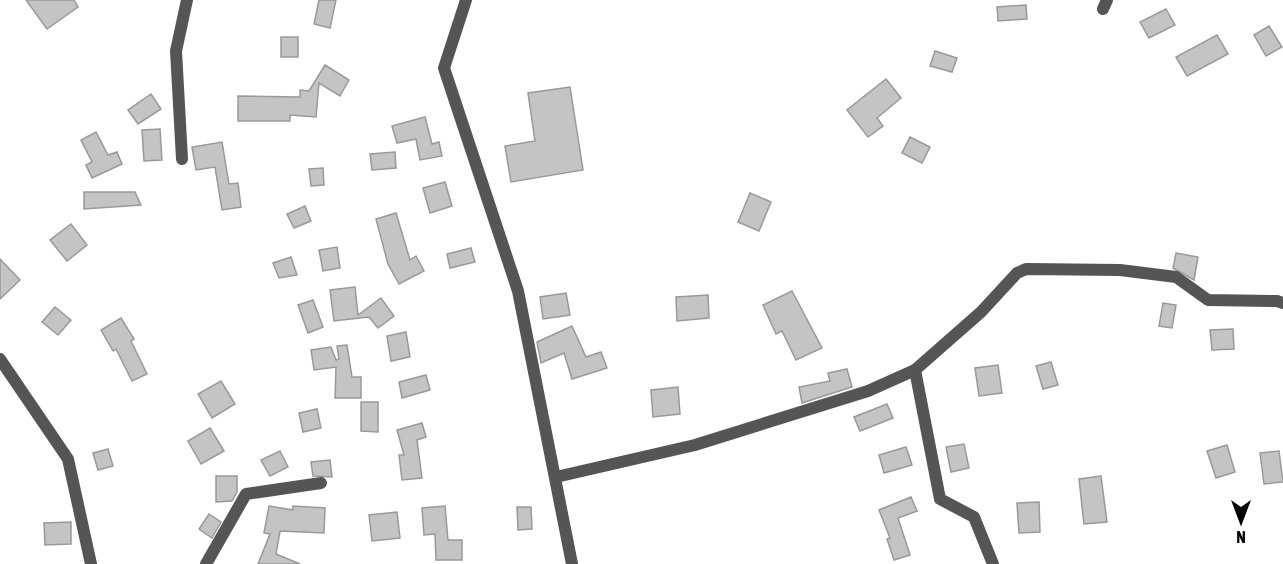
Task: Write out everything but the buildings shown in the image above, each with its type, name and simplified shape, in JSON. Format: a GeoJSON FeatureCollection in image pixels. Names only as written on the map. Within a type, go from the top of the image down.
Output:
{"type":"FeatureCollection","features":[{"type":"Feature","properties":{"kind":"street"},"geometry":{"type":"LineString","coordinates":[[182,159],[176,51],[187,0]]}},
{"type":"Feature","properties":{"kind":"street"},"geometry":{"type":"LineString","coordinates":[[466,0],[444,68],[518,291],[572,564]]}},
{"type":"Feature","properties":{"kind":"street"},"geometry":{"type":"LineString","coordinates":[[556,477],[695,446],[867,391],[915,369],[981,312],[1017,273],[1026,269],[1120,270],[1176,277],[1208,300],[1283,303]]}},
{"type":"Feature","properties":{"kind":"street"},"geometry":{"type":"LineString","coordinates":[[0,358],[68,459],[91,564]]}},
{"type":"Feature","properties":{"kind":"street"},"geometry":{"type":"LineString","coordinates":[[915,369],[940,499],[974,517],[993,564]]}},
{"type":"Feature","properties":{"kind":"street"},"geometry":{"type":"LineString","coordinates":[[206,564],[246,494],[321,483]]}}]}
